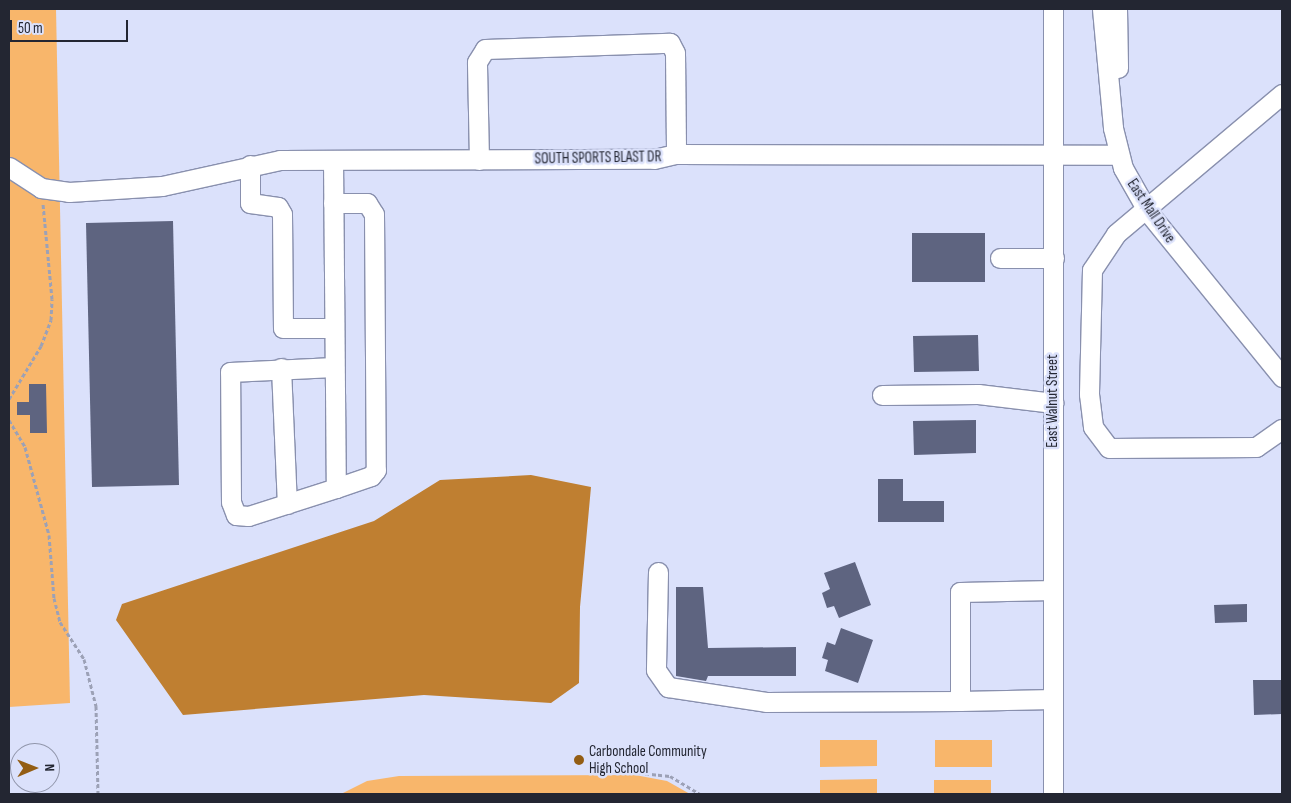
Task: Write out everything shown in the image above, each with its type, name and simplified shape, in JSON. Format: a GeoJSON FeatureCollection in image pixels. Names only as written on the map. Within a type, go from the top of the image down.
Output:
{"type":"FeatureCollection","features":[{"type":"Feature","properties":{"kind":"street","name":"East Walnut Street"},"geometry":{"type":"LineString","coordinates":[[1053,9],[1053,794]]}},
{"type":"Feature","properties":{"kind":"street","name":"East Mall Drive"},"geometry":{"type":"LineString","coordinates":[[1102,9],[1117,151],[1146,209],[1280,370]]}},
{"type":"Feature","properties":{"kind":"street"},"geometry":{"type":"LineString","coordinates":[[1117,9],[1117,151]]}},
{"type":"Feature","properties":{"kind":"street"},"geometry":{"type":"LineString","coordinates":[[479,160],[477,62],[485,49],[670,43],[675,53],[676,154]]}},
{"type":"Feature","properties":{"kind":"street"},"geometry":{"type":"LineString","coordinates":[[1282,94],[1116,234],[1092,270],[1089,394],[1092,420],[1100,439],[1109,448],[1256,447],[1282,429]]}},
{"type":"Feature","properties":{"kind":"street","name":"SOUTH SPORTS BLAST DR"},"geometry":{"type":"LineString","coordinates":[[41,188],[69,192],[175,183],[250,165],[280,160],[654,159],[676,154],[1054,153],[1117,151]]}},
{"type":"Feature","properties":{"kind":"street"},"geometry":{"type":"LineString","coordinates":[[333,160],[336,488]]}},
{"type":"Feature","properties":{"kind":"street"},"geometry":{"type":"LineString","coordinates":[[250,165],[250,203],[278,207],[282,214],[283,328],[334,328]]}},
{"type":"Feature","properties":{"kind":"street"},"geometry":{"type":"LineString","coordinates":[[9,167],[41,188]]}},
{"type":"Feature","properties":{"kind":"street"},"geometry":{"type":"LineString","coordinates":[[333,204],[367,203],[373,209],[376,470],[370,476],[336,488],[241,517],[232,510],[231,502],[228,377],[233,370],[334,367]]}},
{"type":"Feature","properties":{"kind":"street"},"geometry":{"type":"LineString","coordinates":[[1000,258],[1054,258]]}},
{"type":"Feature","properties":{"kind":"street"},"geometry":{"type":"LineString","coordinates":[[281,368],[287,504]]}},
{"type":"Feature","properties":{"kind":"street"},"geometry":{"type":"LineString","coordinates":[[882,395],[978,394],[1053,403]]}},
{"type":"Feature","properties":{"kind":"street"},"geometry":{"type":"LineString","coordinates":[[658,572],[656,670],[668,687],[766,702],[1053,699]]}},
{"type":"Feature","properties":{"kind":"street"},"geometry":{"type":"LineString","coordinates":[[960,701],[960,592],[1053,590]]}},
{"type":"Feature","properties":{"kind":"path"},"geometry":{"type":"LineString","coordinates":[[9,399],[41,346],[51,320],[52,299],[41,188]]}},
{"type":"Feature","properties":{"kind":"path"},"geometry":{"type":"LineString","coordinates":[[9,420],[24,448],[49,535],[54,598],[60,622],[84,659],[94,697],[98,794]]}},
{"type":"Feature","properties":{"kind":"path"},"geometry":{"type":"LineString","coordinates":[[614,770],[670,776],[700,794]]}},
{"type":"Feature","properties":{"kind":"shaded area"},"geometry":{"type":"Polygon","coordinates":[[[9,9],[56,9],[70,703],[9,707],[9,9]]]}},
{"type":"Feature","properties":{"kind":"shaded area"},"geometry":{"type":"Polygon","coordinates":[[[531,475],[591,487],[580,607],[579,683],[551,703],[424,695],[183,715],[116,620],[122,604],[374,521],[440,480],[531,475]]]}},
{"type":"Feature","properties":{"kind":"shaded area"},"geometry":{"type":"Polygon","coordinates":[[[820,740],[877,740],[877,766],[820,767],[820,740]]]}},
{"type":"Feature","properties":{"kind":"shaded area"},"geometry":{"type":"Polygon","coordinates":[[[935,740],[992,740],[992,767],[935,767],[935,740]]]}},
{"type":"Feature","properties":{"kind":"shaded area"},"geometry":{"type":"Polygon","coordinates":[[[635,775],[667,781],[690,794],[341,794],[367,781],[399,776],[635,775]]]}},
{"type":"Feature","properties":{"kind":"shaded area"},"geometry":{"type":"Polygon","coordinates":[[[877,779],[877,794],[820,794],[820,780],[877,779]]]}},
{"type":"Feature","properties":{"kind":"shaded area"},"geometry":{"type":"Polygon","coordinates":[[[934,780],[991,780],[991,794],[934,794],[934,780]]]}},
{"type":"Feature","properties":{"kind":"building"},"geometry":{"type":"Polygon","coordinates":[[[173,221],[179,485],[92,487],[86,223],[173,221]]]}},
{"type":"Feature","properties":{"kind":"building"},"geometry":{"type":"Polygon","coordinates":[[[912,233],[985,233],[985,282],[912,282],[912,233]]]}},
{"type":"Feature","properties":{"kind":"building"},"geometry":{"type":"Polygon","coordinates":[[[978,335],[979,371],[914,372],[913,336],[978,335]]]}},
{"type":"Feature","properties":{"kind":"building"},"geometry":{"type":"Polygon","coordinates":[[[29,384],[46,384],[47,433],[30,433],[30,415],[17,415],[17,402],[29,402],[29,384]]]}},
{"type":"Feature","properties":{"kind":"building"},"geometry":{"type":"Polygon","coordinates":[[[976,420],[976,453],[914,455],[913,421],[976,420]]]}},
{"type":"Feature","properties":{"kind":"building"},"geometry":{"type":"Polygon","coordinates":[[[878,479],[903,479],[903,501],[944,501],[944,522],[878,522],[878,479]]]}},
{"type":"Feature","properties":{"kind":"building"},"geometry":{"type":"Polygon","coordinates":[[[855,562],[871,605],[839,618],[834,606],[827,608],[822,593],[830,589],[824,573],[855,562]]]}},
{"type":"Feature","properties":{"kind":"building"},"geometry":{"type":"Polygon","coordinates":[[[676,587],[703,587],[708,648],[796,647],[796,676],[708,676],[706,681],[676,676],[676,587]]]}},
{"type":"Feature","properties":{"kind":"building"},"geometry":{"type":"Polygon","coordinates":[[[1247,604],[1247,622],[1215,623],[1214,605],[1247,604]]]}},
{"type":"Feature","properties":{"kind":"building"},"geometry":{"type":"Polygon","coordinates":[[[841,628],[873,640],[858,683],[825,671],[828,660],[822,658],[827,642],[835,645],[841,628]]]}},
{"type":"Feature","properties":{"kind":"building"},"geometry":{"type":"Polygon","coordinates":[[[1253,680],[1282,680],[1282,714],[1254,715],[1253,680]]]}},
{"type":"Feature","properties":{"kind":"place","name":"Carbondale Community High School"},"geometry":{"type":"Point","coordinates":[579,760]}}]}
